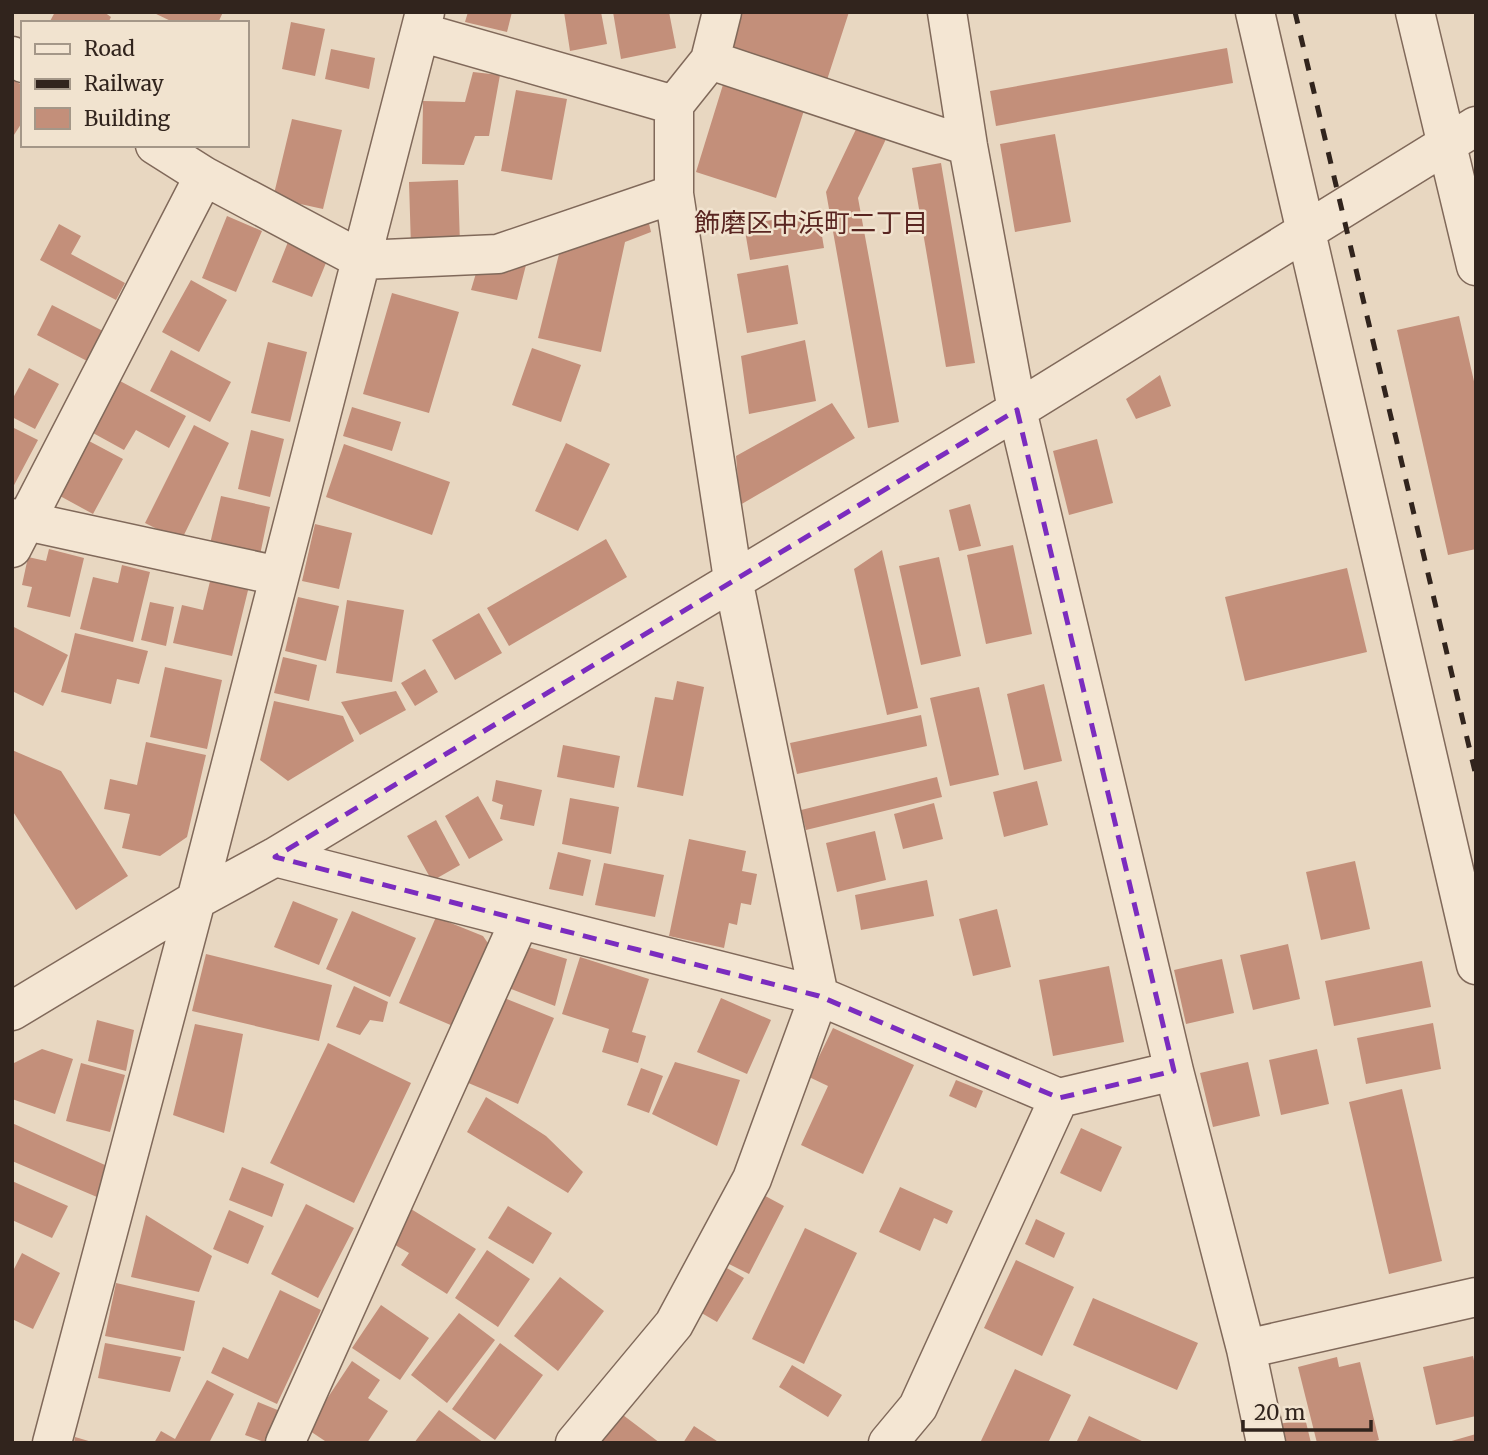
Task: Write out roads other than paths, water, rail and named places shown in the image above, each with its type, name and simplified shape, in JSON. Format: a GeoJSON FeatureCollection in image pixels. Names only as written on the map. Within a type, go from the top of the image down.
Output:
{"type":"FeatureCollection","features":[{"type":"Feature","properties":{"kind":"street"},"geometry":{"type":"LineString","coordinates":[[575,1443],[674,1324],[752,1179],[819,996],[733,579],[674,194],[674,105],[710,60],[722,12]]}},
{"type":"Feature","properties":{"kind":"street"},"geometry":{"type":"LineString","coordinates":[[947,12],[968,146],[1017,410],[1174,1071],[1246,1349],[1266,1443]]}},
{"type":"Feature","properties":{"kind":"street"},"geometry":{"type":"LineString","coordinates":[[1255,12],[1476,965]]}},
{"type":"Feature","properties":{"kind":"street"},"geometry":{"type":"LineString","coordinates":[[1415,12],[1461,134],[1476,266]]}},
{"type":"Feature","properties":{"kind":"street"},"geometry":{"type":"LineString","coordinates":[[52,1443],[196,900],[423,22],[674,105]]}},
{"type":"Feature","properties":{"kind":"street"},"geometry":{"type":"LineString","coordinates":[[710,60],[968,146]]}},
{"type":"Feature","properties":{"kind":"street"},"geometry":{"type":"LineString","coordinates":[[12,1011],[196,900],[275,857],[1017,410],[1461,134]]}},
{"type":"Feature","properties":{"kind":"street"},"geometry":{"type":"LineString","coordinates":[[158,147],[204,176],[362,260],[498,254],[674,194]]}},
{"type":"Feature","properties":{"kind":"street"},"geometry":{"type":"LineString","coordinates":[[204,176],[16,529],[279,576]]}},
{"type":"Feature","properties":{"kind":"street"},"geometry":{"type":"LineString","coordinates":[[275,857],[819,996],[1059,1098],[1174,1071]]}},
{"type":"Feature","properties":{"kind":"street"},"geometry":{"type":"LineString","coordinates":[[285,1443],[520,920]]}},
{"type":"Feature","properties":{"kind":"street"},"geometry":{"type":"LineString","coordinates":[[888,1443],[923,1425],[1059,1098]]}},
{"type":"Feature","properties":{"kind":"street"},"geometry":{"type":"LineString","coordinates":[[1246,1349],[1476,1297]]}},
{"type":"Feature","properties":{"kind":"railway"},"geometry":{"type":"LineString","coordinates":[[1295,12],[1476,776]]}},
{"type":"Feature","properties":{"kind":"district","name":"飾磨区中浜町二丁目"},"geometry":{"type":"Point","coordinates":[811,222]}}]}
